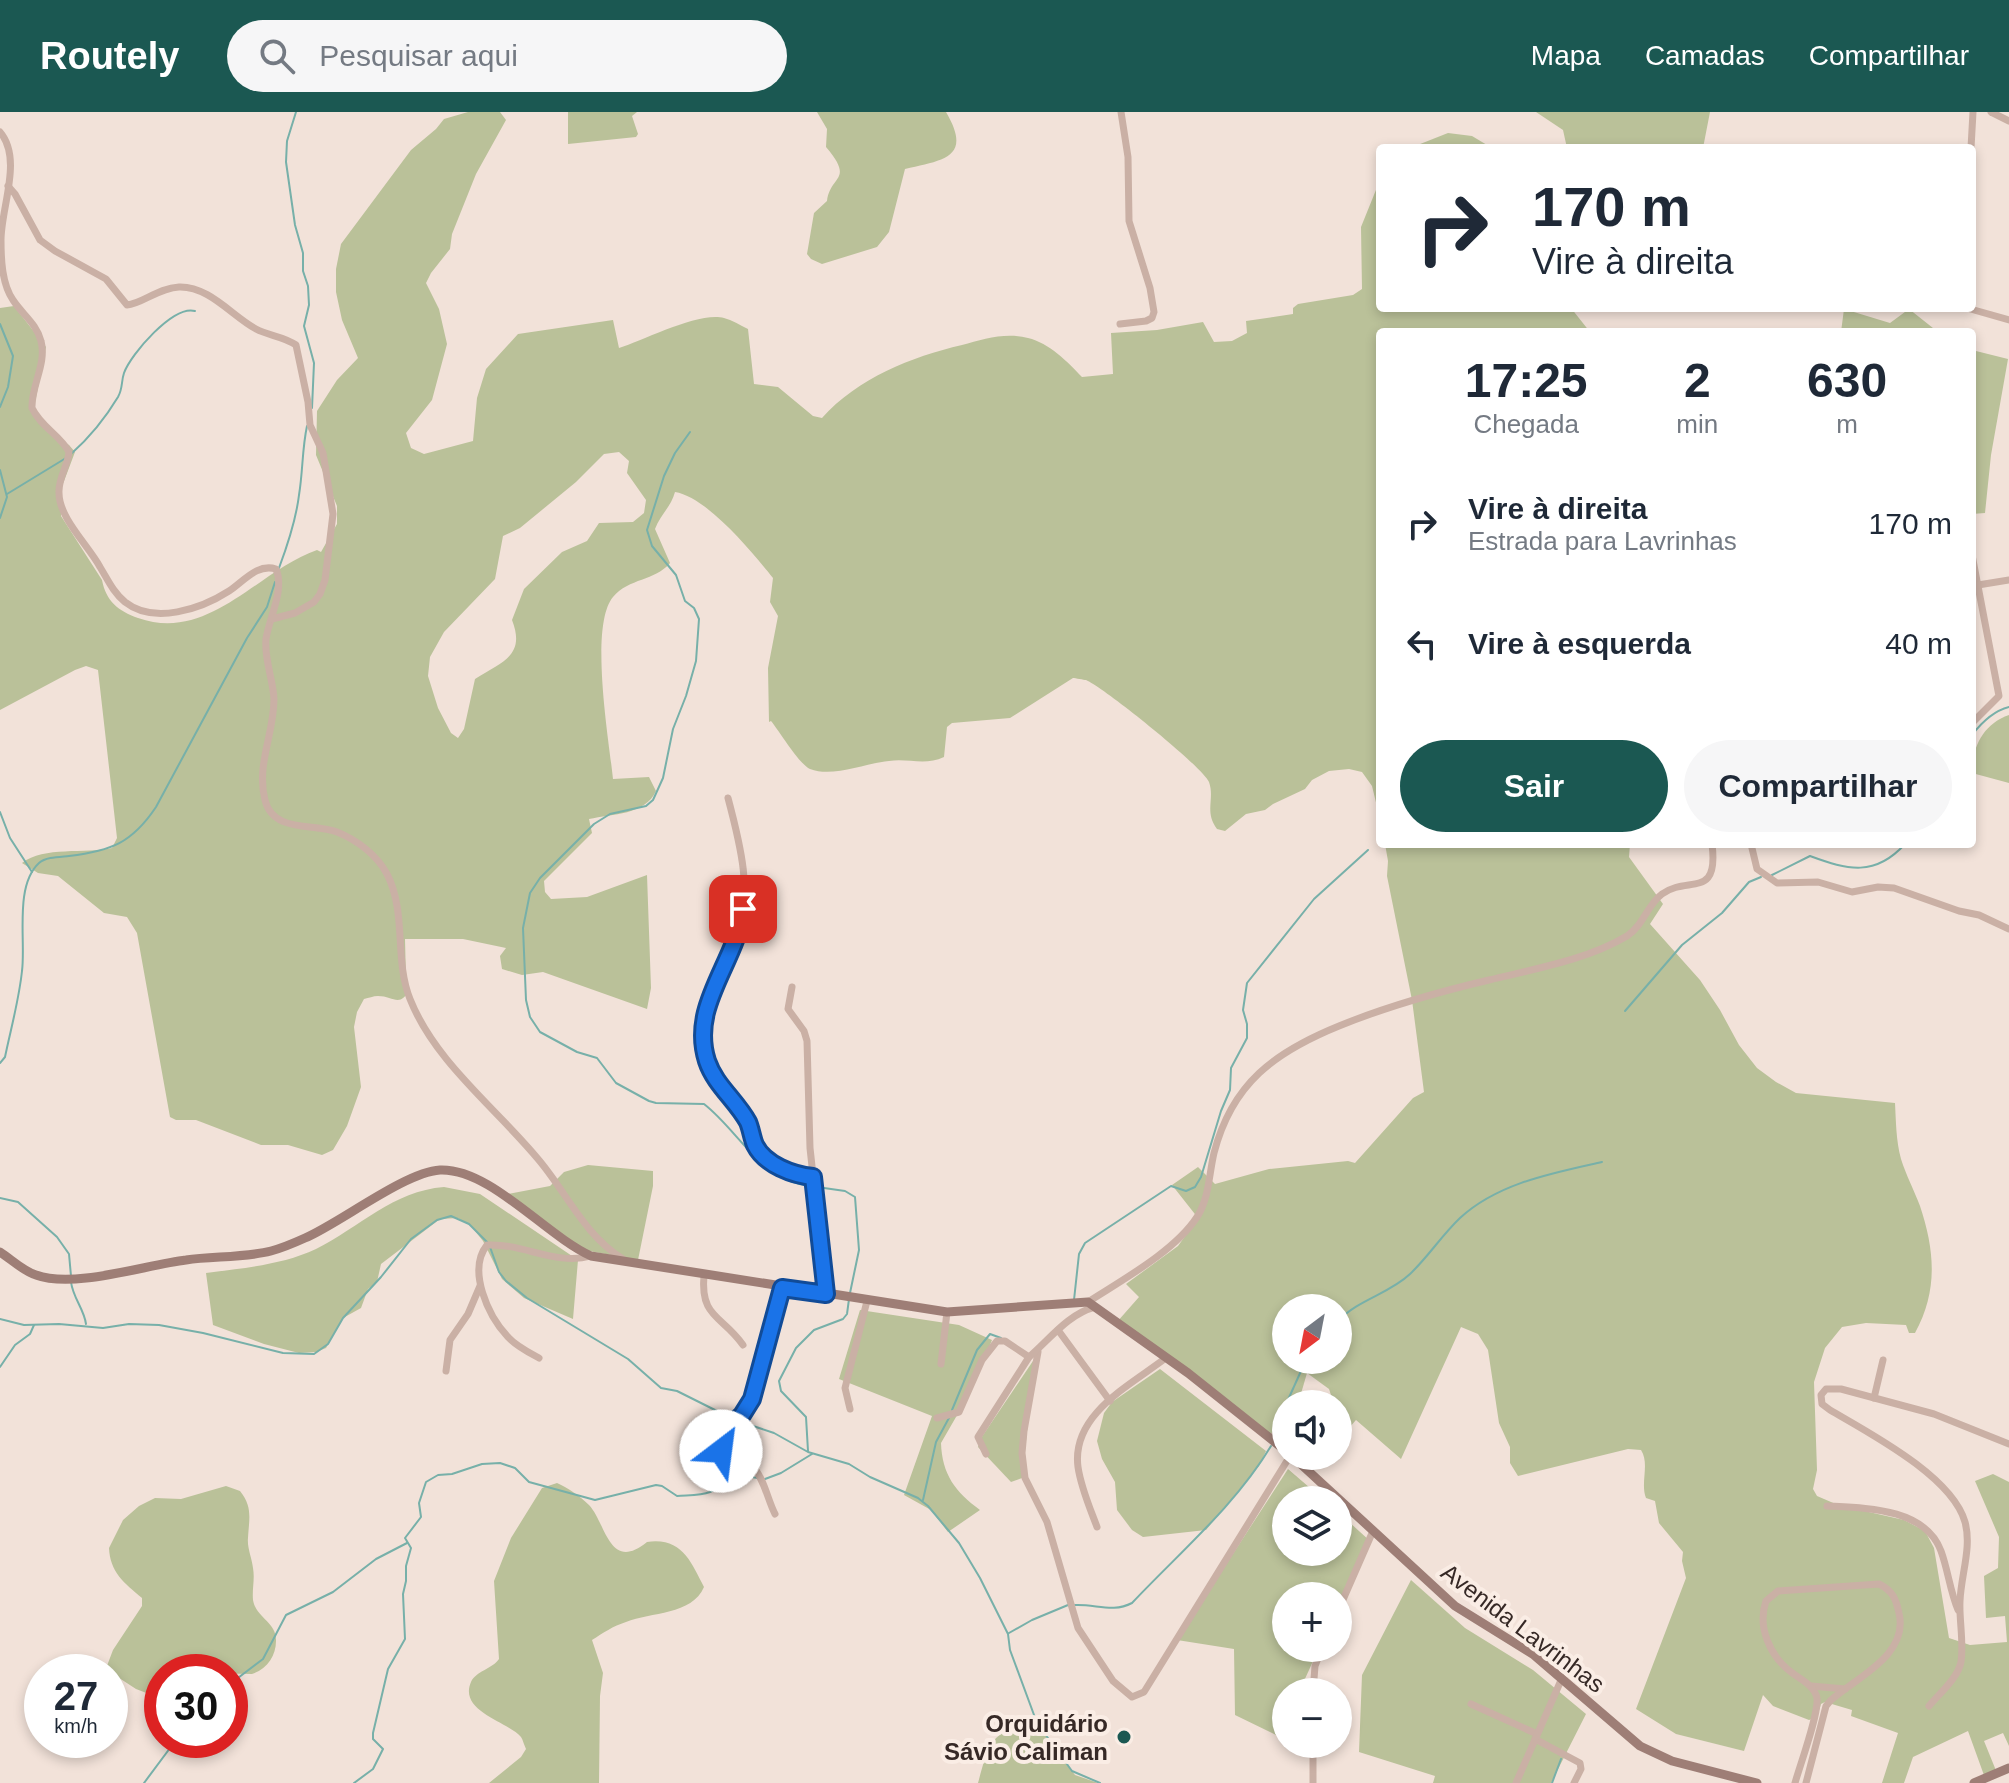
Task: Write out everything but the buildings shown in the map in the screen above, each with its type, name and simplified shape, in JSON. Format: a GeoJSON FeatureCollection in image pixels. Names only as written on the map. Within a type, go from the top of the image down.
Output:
{"type":"FeatureCollection","features":[{"type":"Feature","properties":{"kind":"street"},"geometry":{"type":"LineString","coordinates":[[1120,324],[1146,321],[1152,318],[1154,312],[1150,288],[1129,221],[1128,157],[1121,112]]}},
{"type":"Feature","properties":{"kind":"street"},"geometry":{"type":"LineString","coordinates":[[1971,144],[1973,112]]}},
{"type":"Feature","properties":{"kind":"street"},"geometry":{"type":"LineString","coordinates":[[1991,112],[2009,121]]}},
{"type":"Feature","properties":{"kind":"street"},"geometry":{"type":"LineString","coordinates":[[0,132],[11,154],[1,241],[3,271],[12,299],[33,325],[42,343],[32,408],[40,422],[69,452],[58,491],[68,521],[91,550],[113,590],[132,607],[158,614],[184,610],[225,593],[267,566],[276,569],[278,574],[266,645],[274,695],[273,716],[262,765],[266,806],[273,815],[288,824],[336,831],[353,839],[379,862],[387,873],[394,897],[408,996],[430,1036],[552,1175],[588,1230],[628,1263]]}},
{"type":"Feature","properties":{"kind":"street"},"geometry":{"type":"LineString","coordinates":[[8,186],[14,191],[40,240],[106,279],[127,305],[158,291],[189,288],[223,306],[254,328],[296,345],[310,425],[323,453],[333,514],[325,580],[320,594],[314,602],[295,613],[272,619]]}},
{"type":"Feature","properties":{"kind":"street"},"geometry":{"type":"LineString","coordinates":[[1976,311],[2009,320]]}},
{"type":"Feature","properties":{"kind":"street"},"geometry":{"type":"LineString","coordinates":[[1976,585],[2009,580]]}},
{"type":"Feature","properties":{"kind":"street"},"geometry":{"type":"LineString","coordinates":[[1976,590],[1999,696],[1976,719]]}},
{"type":"Feature","properties":{"kind":"street"},"geometry":{"type":"LineString","coordinates":[[728,798],[742,860],[743,909],[736,942],[709,999],[704,1018],[707,1061],[717,1081],[746,1120],[759,1152],[787,1170],[813,1177]]}},
{"type":"Feature","properties":{"kind":"street"},"geometry":{"type":"LineString","coordinates":[[986,1454],[978,1437],[1029,1357],[1078,1313],[1171,1244],[1193,1223],[1202,1208],[1214,1153],[1227,1117],[1252,1079],[1282,1053],[1338,1026],[1402,1003],[1535,969],[1623,938],[1636,928],[1661,894],[1696,885],[1708,878],[1714,864],[1712,848]]}},
{"type":"Feature","properties":{"kind":"street"},"geometry":{"type":"LineString","coordinates":[[1752,848],[1757,869],[1777,883],[1810,881],[1852,892],[1878,887],[1894,888],[1979,915],[2009,929]]}},
{"type":"Feature","properties":{"kind":"street"},"geometry":{"type":"LineString","coordinates":[[792,987],[788,1009],[807,1041],[813,1177],[826,1294]]}},
{"type":"Feature","properties":{"kind":"street"},"geometry":{"type":"LineString","coordinates":[[0,1252],[35,1275],[66,1279],[184,1260],[270,1251],[306,1238],[416,1177],[440,1170],[460,1173],[486,1184],[558,1238],[591,1256],[947,1312],[1065,1302],[1092,1304],[1272,1438]]}},
{"type":"Feature","properties":{"kind":"street"},"geometry":{"type":"LineString","coordinates":[[539,1358],[507,1336],[487,1301],[481,1284],[481,1260],[487,1245],[507,1246],[573,1260],[591,1256]]}},
{"type":"Feature","properties":{"kind":"street"},"geometry":{"type":"LineString","coordinates":[[704,1275],[703,1294],[707,1308],[731,1329],[743,1345]]}},
{"type":"Feature","properties":{"kind":"street"},"geometry":{"type":"LineString","coordinates":[[446,1371],[450,1340],[468,1314],[481,1284]]}},
{"type":"Feature","properties":{"kind":"street"},"geometry":{"type":"LineString","coordinates":[[775,1514],[753,1468],[727,1457],[717,1443],[752,1399],[782,1288]]}},
{"type":"Feature","properties":{"kind":"street"},"geometry":{"type":"LineString","coordinates":[[850,1409],[845,1388],[867,1301]]}},
{"type":"Feature","properties":{"kind":"street"},"geometry":{"type":"LineString","coordinates":[[941,1364],[947,1312]]}},
{"type":"Feature","properties":{"kind":"street"},"geometry":{"type":"LineString","coordinates":[[1058,1330],[1110,1401]]}},
{"type":"Feature","properties":{"kind":"street"},"geometry":{"type":"LineString","coordinates":[[937,1418],[959,1412],[982,1360],[997,1341],[1005,1341],[1029,1357]]}},
{"type":"Feature","properties":{"kind":"street"},"geometry":{"type":"LineString","coordinates":[[1038,1352],[1024,1431],[1025,1478],[1047,1522],[1078,1628],[1113,1681],[1132,1697],[1144,1692],[1282,1470]]}},
{"type":"Feature","properties":{"kind":"street"},"geometry":{"type":"LineString","coordinates":[[1097,1527],[1081,1484],[1077,1451],[1079,1441],[1087,1423],[1110,1401],[1167,1357]]}},
{"type":"Feature","properties":{"kind":"street"},"geometry":{"type":"LineString","coordinates":[[1874,1398],[1883,1360]]}},
{"type":"Feature","properties":{"kind":"street"},"geometry":{"type":"LineString","coordinates":[[1929,1706],[1961,1664],[1959,1612],[1967,1534],[1961,1512],[1935,1482],[1891,1444],[1830,1410],[1820,1400],[1823,1391],[1831,1387],[1934,1414],[2009,1444]]}},
{"type":"Feature","properties":{"kind":"street","name":"Avenida Lavrinhas"},"geometry":{"type":"LineString","coordinates":[[1306,1470],[1455,1606],[1480,1624],[1516,1643],[1562,1678],[1640,1746],[1672,1761],[1757,1783]]}},
{"type":"Feature","properties":{"kind":"street"},"geometry":{"type":"LineString","coordinates":[[1827,1506],[1894,1514],[1923,1525],[1941,1552],[1959,1612]]}},
{"type":"Feature","properties":{"kind":"street"},"geometry":{"type":"LineString","coordinates":[[1351,1582],[1373,1531]]}},
{"type":"Feature","properties":{"kind":"street"},"geometry":{"type":"LineString","coordinates":[[1795,1783],[1817,1704],[1816,1696],[1811,1686],[1789,1671],[1772,1653],[1763,1622],[1766,1601],[1778,1591],[1879,1584],[1895,1598],[1902,1623],[1899,1640],[1826,1706],[1806,1783]]}},
{"type":"Feature","properties":{"kind":"street"},"geometry":{"type":"LineString","coordinates":[[1516,1783],[1562,1678]]}},
{"type":"Feature","properties":{"kind":"street"},"geometry":{"type":"LineString","coordinates":[[1811,1686],[1845,1689]]}},
{"type":"Feature","properties":{"kind":"street"},"geometry":{"type":"LineString","coordinates":[[1471,1704],[1536,1736],[1580,1763],[1581,1769],[1574,1783]]}},
{"type":"Feature","properties":{"kind":"street"},"geometry":{"type":"LineString","coordinates":[[1313,1758],[1313,1783]]}},
{"type":"Feature","properties":{"kind":"street"},"geometry":{"type":"LineString","coordinates":[[1974,1783],[2009,1768]]}},
{"type":"Feature","properties":{"kind":"green space"},"geometry":{"type":"Polygon","coordinates":[[[468,112],[500,112],[506,120],[476,174],[452,234],[450,249],[426,283],[439,309],[447,344],[432,400],[406,433],[411,448],[424,454],[473,441],[477,398],[486,369],[518,334],[613,320],[619,348],[701,319],[714,317],[733,321],[748,329],[754,384],[778,387],[813,416],[822,418],[852,391],[886,371],[924,356],[995,337],[1020,336],[1036,340],[1058,354],[1082,377],[1113,374],[1111,333],[1157,330],[1203,322],[1214,342],[1232,341],[1247,333],[1246,321],[1293,314],[1293,308],[1298,304],[1353,295],[1362,289],[1361,227],[1376,190],[1376,312],[1574,312],[1587,328],[1376,328],[1376,802],[1372,786],[1362,772],[1349,769],[1329,771],[1312,780],[1305,789],[1265,810],[1246,814],[1225,831],[1217,829],[1213,823],[1209,782],[1202,773],[1111,697],[1086,680],[1074,678],[1010,718],[952,723],[947,727],[944,757],[937,760],[880,762],[829,772],[810,769],[769,722],[768,668],[778,616],[770,602],[773,578],[715,515],[688,496],[675,492],[655,529],[670,563],[613,597],[602,632],[602,684],[613,779],[649,777],[656,791],[651,799],[636,809],[589,819],[592,833],[544,881],[545,892],[551,899],[587,897],[647,875],[651,988],[647,1009],[543,972],[522,975],[502,969],[500,956],[506,948],[463,939],[405,939],[409,990],[406,995],[399,1000],[378,996],[364,999],[357,1012],[354,1027],[361,1087],[347,1126],[333,1150],[322,1155],[288,1145],[261,1145],[196,1120],[170,1117],[137,933],[127,917],[104,913],[58,876],[38,873],[22,863],[53,852],[112,848],[117,838],[98,670],[86,666],[75,670],[0,710],[0,308],[14,306],[46,347],[33,413],[51,433],[75,452],[61,489],[61,516],[102,580],[110,599],[131,615],[164,623],[187,621],[210,613],[295,560],[317,550],[321,552],[337,524],[337,506],[316,455],[317,411],[337,380],[358,358],[342,320],[336,292],[341,244],[411,150],[444,119],[468,112]],[[619,452],[604,454],[576,482],[520,528],[503,536],[495,579],[444,632],[430,657],[428,676],[438,708],[451,733],[458,738],[464,729],[475,679],[509,657],[514,650],[516,632],[512,620],[524,589],[562,552],[587,541],[599,523],[633,522],[644,513],[646,500],[627,473],[629,461],[619,452]]]}},
{"type":"Feature","properties":{"kind":"green space"},"geometry":{"type":"Polygon","coordinates":[[[568,112],[637,112],[632,116],[638,134],[636,137],[568,144],[568,112]]]}},
{"type":"Feature","properties":{"kind":"green space"},"geometry":{"type":"Polygon","coordinates":[[[817,112],[946,112],[956,139],[955,148],[942,159],[905,169],[889,232],[877,247],[822,264],[807,254],[814,213],[827,201],[840,172],[826,147],[827,129],[817,112]]]}},
{"type":"Feature","properties":{"kind":"green space"},"geometry":{"type":"Polygon","coordinates":[[[1536,112],[1710,112],[1704,144],[1566,144],[1563,130],[1536,112]]]}},
{"type":"Feature","properties":{"kind":"green space"},"geometry":{"type":"Polygon","coordinates":[[[1448,133],[1472,136],[1485,144],[1420,144],[1448,133]]]}},
{"type":"Feature","properties":{"kind":"green space"},"geometry":{"type":"Polygon","coordinates":[[[1844,312],[1890,323],[1905,312],[1913,312],[1933,328],[1842,328],[1844,312]]]}},
{"type":"Feature","properties":{"kind":"green space"},"geometry":{"type":"Polygon","coordinates":[[[1976,351],[2008,359],[1991,455],[1985,513],[1976,514],[1976,351]]]}},
{"type":"Feature","properties":{"kind":"green space"},"geometry":{"type":"Polygon","coordinates":[[[2009,715],[2009,783],[1976,774],[1977,746],[1986,730],[2009,715]]]}},
{"type":"Feature","properties":{"kind":"green space"},"geometry":{"type":"Polygon","coordinates":[[[1386,848],[1630,848],[1629,857],[1663,904],[1650,924],[1700,980],[1739,1045],[1757,1068],[1796,1093],[1895,1103],[1901,1159],[1920,1206],[1929,1239],[1932,1271],[1928,1302],[1915,1333],[1909,1333],[1906,1325],[1866,1323],[1842,1327],[1825,1348],[1814,1382],[1817,1470],[1813,1489],[1817,1496],[1838,1505],[1904,1520],[1925,1531],[1934,1548],[1949,1638],[1970,1645],[2007,1642],[2005,1616],[1986,1618],[1984,1576],[1998,1568],[1999,1537],[1975,1481],[1993,1474],[2009,1482],[2009,1746],[2003,1733],[1984,1741],[1997,1773],[1985,1778],[1968,1731],[1913,1757],[1904,1783],[1882,1783],[1898,1733],[1851,1716],[1852,1710],[1825,1702],[1821,1704],[1817,1717],[1809,1720],[1773,1706],[1763,1695],[1744,1751],[1676,1734],[1636,1709],[1686,1578],[1683,1552],[1659,1523],[1655,1501],[1646,1498],[1644,1455],[1641,1450],[1628,1449],[1518,1476],[1510,1463],[1510,1447],[1499,1423],[1488,1350],[1478,1334],[1461,1327],[1401,1459],[1356,1420],[1352,1425],[1352,1390],[1329,1390],[1308,1374],[1352,1374],[1352,1294],[1272,1294],[1272,1374],[1307,1374],[1302,1390],[1272,1390],[1272,1440],[1117,1322],[1139,1297],[1126,1284],[1178,1246],[1198,1218],[1172,1185],[1198,1167],[1215,1184],[1269,1169],[1348,1161],[1355,1163],[1413,1098],[1424,1092],[1412,1000],[1387,876],[1386,848]]]}},
{"type":"Feature","properties":{"kind":"green space"},"geometry":{"type":"Polygon","coordinates":[[[588,1165],[653,1171],[653,1186],[638,1260],[584,1250],[508,1194],[550,1186],[564,1172],[588,1165]]]}},
{"type":"Feature","properties":{"kind":"green space"},"geometry":{"type":"Polygon","coordinates":[[[444,1187],[480,1194],[578,1260],[573,1319],[524,1298],[502,1279],[483,1241],[471,1226],[458,1218],[440,1219],[381,1264],[377,1282],[368,1289],[361,1308],[343,1318],[326,1348],[299,1353],[213,1325],[206,1273],[290,1259],[316,1249],[409,1195],[444,1187]]]}},
{"type":"Feature","properties":{"kind":"green space"},"geometry":{"type":"Polygon","coordinates":[[[860,1310],[959,1325],[992,1340],[971,1391],[941,1443],[947,1473],[964,1496],[980,1510],[948,1532],[931,1510],[904,1495],[932,1416],[839,1379],[860,1310]]]}},
{"type":"Feature","properties":{"kind":"green space"},"geometry":{"type":"Polygon","coordinates":[[[1035,1358],[1022,1478],[1011,1482],[978,1447],[1035,1358]]]}},
{"type":"Feature","properties":{"kind":"green space"},"geometry":{"type":"Polygon","coordinates":[[[1160,1369],[1266,1451],[1259,1466],[1206,1530],[1143,1537],[1132,1530],[1117,1510],[1115,1482],[1102,1459],[1097,1441],[1104,1413],[1112,1402],[1160,1369]]]}},
{"type":"Feature","properties":{"kind":"green space"},"geometry":{"type":"Polygon","coordinates":[[[1289,1470],[1308,1486],[1277,1486],[1289,1470]]]}},
{"type":"Feature","properties":{"kind":"green space"},"geometry":{"type":"Polygon","coordinates":[[[557,1483],[589,1505],[616,1549],[624,1552],[647,1542],[669,1543],[684,1553],[704,1587],[698,1596],[681,1608],[621,1624],[592,1640],[603,1673],[599,1783],[489,1783],[521,1757],[526,1749],[515,1732],[478,1709],[469,1692],[471,1682],[499,1659],[494,1581],[511,1538],[542,1488],[557,1483]]]}},
{"type":"Feature","properties":{"kind":"green space"},"geometry":{"type":"Polygon","coordinates":[[[226,1486],[240,1491],[244,1497],[249,1508],[248,1542],[254,1572],[253,1600],[273,1629],[276,1641],[274,1652],[266,1665],[252,1674],[248,1674],[248,1654],[144,1654],[144,1692],[128,1684],[128,1654],[111,1654],[142,1606],[142,1598],[115,1570],[109,1548],[123,1520],[139,1506],[155,1498],[181,1499],[226,1486]]]}},
{"type":"Feature","properties":{"kind":"green space"},"geometry":{"type":"Polygon","coordinates":[[[1272,1494],[1272,1566],[1352,1566],[1352,1525],[1370,1541],[1350,1582],[1272,1582],[1272,1662],[1313,1662],[1305,1678],[1272,1678],[1272,1733],[1235,1715],[1234,1649],[1177,1640],[1272,1494]]]}},
{"type":"Feature","properties":{"kind":"green space"},"geometry":{"type":"Polygon","coordinates":[[[1411,1580],[1465,1628],[1533,1670],[1586,1714],[1551,1783],[1433,1783],[1435,1776],[1359,1752],[1362,1675],[1411,1580]]]}},
{"type":"Feature","properties":{"kind":"green space"},"geometry":{"type":"Polygon","coordinates":[[[1032,1718],[1075,1775],[1098,1783],[978,1783],[994,1741],[1032,1718]]]}},
{"type":"Feature","properties":{"kind":"waterway"},"geometry":{"type":"LineString","coordinates":[[296,112],[287,141],[286,162],[308,286],[309,305],[304,326],[314,363],[312,408]]}},
{"type":"Feature","properties":{"kind":"waterway"},"geometry":{"type":"LineString","coordinates":[[71,454],[113,405],[120,394],[124,373],[144,343],[176,315],[195,311]]}},
{"type":"Feature","properties":{"kind":"waterway"},"geometry":{"type":"LineString","coordinates":[[0,324],[13,356],[8,387],[0,407]]}},
{"type":"Feature","properties":{"kind":"waterway"},"geometry":{"type":"LineString","coordinates":[[279,568],[296,514],[307,426]]}},
{"type":"Feature","properties":{"kind":"waterway"},"geometry":{"type":"LineString","coordinates":[[690,432],[664,476],[647,530],[652,546],[676,575],[685,601],[694,608],[699,619],[696,661],[673,729],[663,778],[653,800],[646,806],[610,814],[594,824],[540,878],[530,893],[523,928],[526,1000],[530,1017],[540,1032],[577,1052],[597,1058],[616,1083],[656,1103],[704,1104],[764,1165],[793,1182],[811,1186]]}},
{"type":"Feature","properties":{"kind":"waterway"},"geometry":{"type":"LineString","coordinates":[[7,494],[66,458]]}},
{"type":"Feature","properties":{"kind":"waterway"},"geometry":{"type":"LineString","coordinates":[[0,470],[7,497],[0,518]]}},
{"type":"Feature","properties":{"kind":"waterway"},"geometry":{"type":"LineString","coordinates":[[0,1063],[5,1057],[19,993],[24,899],[31,873],[45,860],[109,848],[129,837],[147,819],[267,607],[275,582]]}},
{"type":"Feature","properties":{"kind":"waterway"},"geometry":{"type":"LineString","coordinates":[[1976,730],[1988,718],[2009,707]]}},
{"type":"Feature","properties":{"kind":"waterway"},"geometry":{"type":"LineString","coordinates":[[0,812],[10,838],[32,872]]}},
{"type":"Feature","properties":{"kind":"waterway"},"geometry":{"type":"LineString","coordinates":[[1772,875],[1810,856],[1849,867],[1872,866],[1883,862],[1901,848]]}},
{"type":"Feature","properties":{"kind":"waterway"},"geometry":{"type":"LineString","coordinates":[[1074,1300],[1079,1254],[1085,1243],[1171,1186],[1186,1191],[1195,1187],[1230,1090],[1231,1068],[1247,1038],[1243,1010],[1247,983],[1314,899],[1368,850]]}},
{"type":"Feature","properties":{"kind":"waterway"},"geometry":{"type":"LineString","coordinates":[[1625,1011],[1682,945],[1722,913],[1749,882],[1761,877]]}},
{"type":"Feature","properties":{"kind":"waterway"},"geometry":{"type":"LineString","coordinates":[[1352,1309],[1402,1281],[1460,1218],[1491,1196],[1527,1181],[1602,1162]]}},
{"type":"Feature","properties":{"kind":"waterway"},"geometry":{"type":"LineString","coordinates":[[817,1187],[845,1191],[855,1197],[859,1250],[850,1293]]}},
{"type":"Feature","properties":{"kind":"waterway"},"geometry":{"type":"LineString","coordinates":[[0,1198],[18,1202],[57,1237],[69,1254],[71,1276]]}},
{"type":"Feature","properties":{"kind":"waterway"},"geometry":{"type":"LineString","coordinates":[[0,1319],[24,1325],[103,1328],[129,1324],[159,1325],[283,1353],[314,1354],[328,1344],[343,1318],[411,1239],[437,1220],[451,1216],[469,1224],[487,1242]]}},
{"type":"Feature","properties":{"kind":"waterway"},"geometry":{"type":"LineString","coordinates":[[490,1247],[499,1272],[527,1298],[628,1359],[661,1388],[677,1391],[733,1419]]}},
{"type":"Feature","properties":{"kind":"waterway"},"geometry":{"type":"LineString","coordinates":[[71,1282],[86,1324]]}},
{"type":"Feature","properties":{"kind":"waterway"},"geometry":{"type":"LineString","coordinates":[[808,1451],[806,1417],[781,1391],[779,1381],[796,1348],[814,1330],[843,1319],[849,1299]]}},
{"type":"Feature","properties":{"kind":"waterway"},"geometry":{"type":"LineString","coordinates":[[0,1367],[15,1345],[30,1334],[34,1325]]}},
{"type":"Feature","properties":{"kind":"waterway"},"geometry":{"type":"LineString","coordinates":[[952,1410],[977,1350],[990,1334],[1001,1338]]}},
{"type":"Feature","properties":{"kind":"waterway"},"geometry":{"type":"LineString","coordinates":[[1292,1390],[1300,1374]]}},
{"type":"Feature","properties":{"kind":"waterway"},"geometry":{"type":"LineString","coordinates":[[923,1500],[936,1442],[950,1416]]}},
{"type":"Feature","properties":{"kind":"waterway"},"geometry":{"type":"LineString","coordinates":[[738,1421],[774,1433],[808,1452],[849,1464],[928,1506],[959,1543],[980,1578],[1008,1634],[1010,1650],[1037,1723],[1072,1771],[1100,1783]]}},
{"type":"Feature","properties":{"kind":"waterway"},"geometry":{"type":"LineString","coordinates":[[1075,1605],[1111,1608],[1132,1603],[1224,1509],[1271,1446]]}},
{"type":"Feature","properties":{"kind":"waterway"},"geometry":{"type":"LineString","coordinates":[[765,1479],[812,1454]]}},
{"type":"Feature","properties":{"kind":"waterway"},"geometry":{"type":"LineString","coordinates":[[354,1783],[373,1769],[383,1749],[373,1739],[373,1733],[388,1669],[405,1639],[403,1594],[411,1548],[405,1538],[421,1517],[419,1503],[426,1482],[438,1475],[452,1474],[482,1464],[500,1463],[515,1468],[529,1482],[595,1500],[656,1485],[677,1496],[698,1495],[718,1488],[734,1477],[758,1478]]}},
{"type":"Feature","properties":{"kind":"waterway"},"geometry":{"type":"LineString","coordinates":[[248,1670],[263,1659],[286,1615],[333,1592],[376,1559],[407,1543]]}},
{"type":"Feature","properties":{"kind":"waterway"},"geometry":{"type":"LineString","coordinates":[[1009,1633],[1068,1605]]}},
{"type":"Feature","properties":{"kind":"waterway"},"geometry":{"type":"LineString","coordinates":[[144,1783],[163,1758]]}},
{"type":"Feature","properties":{"kind":"waterway"},"geometry":{"type":"LineString","coordinates":[[1552,1783],[1561,1759]]}},
{"type":"Feature","properties":{"kind":"place","name":"Orquidário Sávio Caliman"},"geometry":{"type":"Point","coordinates":[1124,1737]}},
{"type":"Feature","properties":{"kind":"route"},"geometry":{"type":"LineString","coordinates":[[721,1451],[718,1438],[734,1425],[752,1399],[782,1288],[826,1294],[813,1177],[787,1170],[759,1152],[749,1125],[717,1081],[707,1061],[702,1027],[704,1018],[709,999],[736,942],[743,909]]}}]}
